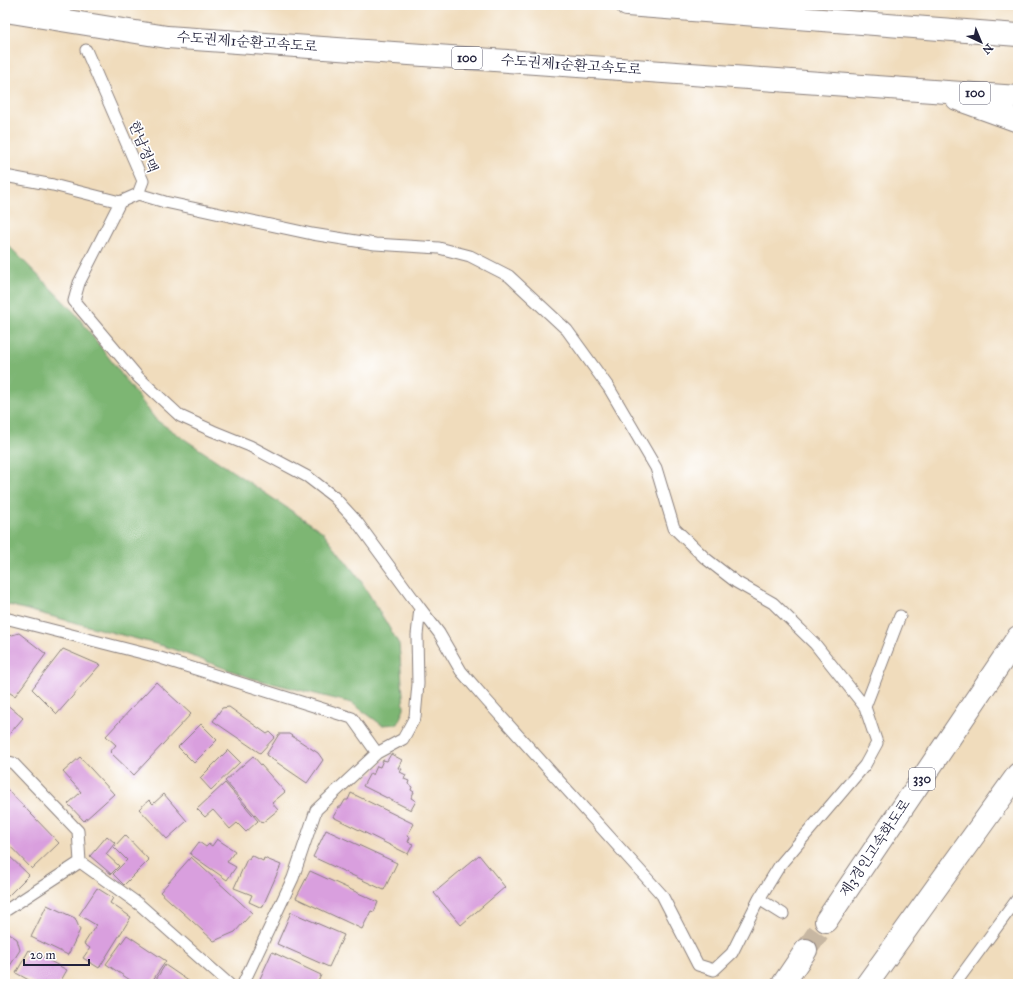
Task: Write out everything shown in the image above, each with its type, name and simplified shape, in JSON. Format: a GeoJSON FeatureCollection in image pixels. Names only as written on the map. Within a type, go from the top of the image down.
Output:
{"type":"FeatureCollection","features":[{"type":"Feature","properties":{"kind":"highway"},"geometry":{"type":"LineString","coordinates":[[627,5],[1018,35]]}},
{"type":"Feature","properties":{"kind":"highway","name":"수도권제1순환고속도로"},"geometry":{"type":"LineString","coordinates":[[5,11],[167,37],[1018,97]]}},
{"type":"Feature","properties":{"kind":"highway"},"geometry":{"type":"LineString","coordinates":[[931,90],[1018,121]]}},
{"type":"Feature","properties":{"kind":"highway","name":"제3경인고속화도로"},"geometry":{"type":"LineString","coordinates":[[826,921],[1018,637]]}},
{"type":"Feature","properties":{"kind":"highway"},"geometry":{"type":"LineString","coordinates":[[867,984],[1018,774]]}},
{"type":"Feature","properties":{"kind":"highway"},"geometry":{"type":"LineString","coordinates":[[783,984],[806,950]]}},
{"type":"Feature","properties":{"kind":"lane","name":"한남정맥"},"geometry":{"type":"LineString","coordinates":[[86,50],[143,181],[138,194],[120,202]]}},
{"type":"Feature","properties":{"kind":"lane"},"geometry":{"type":"LineString","coordinates":[[5,176],[53,185],[120,202],[79,283],[74,301],[138,377],[180,416],[213,432],[250,446],[308,477],[334,497],[357,522],[430,620],[461,670],[519,738],[662,895],[698,965],[714,970],[732,953],[759,899],[780,865],[865,765],[878,743],[865,706],[815,644],[773,603],[736,582],[705,558],[674,528],[656,468],[609,388],[568,330],[509,276],[470,256],[439,248],[374,244],[312,234],[165,202],[138,194]]}},
{"type":"Feature","properties":{"kind":"lane"},"geometry":{"type":"LineString","coordinates":[[243,984],[292,878],[316,810],[377,753],[403,739],[415,717],[418,684],[416,635],[420,608]]}},
{"type":"Feature","properties":{"kind":"lane"},"geometry":{"type":"LineString","coordinates":[[865,706],[900,616]]}},
{"type":"Feature","properties":{"kind":"lane"},"geometry":{"type":"LineString","coordinates":[[5,618],[154,656],[352,718],[377,753]]}},
{"type":"Feature","properties":{"kind":"lane"},"geometry":{"type":"LineString","coordinates":[[5,761],[13,763],[78,830],[80,862]]}},
{"type":"Feature","properties":{"kind":"lane"},"geometry":{"type":"LineString","coordinates":[[5,912],[80,862]]}},
{"type":"Feature","properties":{"kind":"lane"},"geometry":{"type":"LineString","coordinates":[[80,862],[140,906],[230,984]]}},
{"type":"Feature","properties":{"kind":"lane"},"geometry":{"type":"LineString","coordinates":[[955,984],[1018,898]]}},
{"type":"Feature","properties":{"kind":"lane"},"geometry":{"type":"LineString","coordinates":[[759,899],[783,914]]}},
{"type":"Feature","properties":{"kind":"green space"},"geometry":{"type":"Polygon","coordinates":[[[5,242],[75,313],[156,420],[323,532],[361,581],[399,644],[404,708],[398,724],[382,725],[352,703],[251,678],[167,647],[5,604],[5,242]]]}},
{"type":"Feature","properties":{"kind":"building"},"geometry":{"type":"Polygon","coordinates":[[[19,633],[46,654],[15,696],[5,690],[5,637],[19,633]]]}},
{"type":"Feature","properties":{"kind":"building"},"geometry":{"type":"Polygon","coordinates":[[[63,649],[100,665],[57,714],[32,689],[63,649]]]}},
{"type":"Feature","properties":{"kind":"building"},"geometry":{"type":"Polygon","coordinates":[[[156,682],[191,714],[134,775],[110,752],[116,745],[106,736],[156,682]]]}},
{"type":"Feature","properties":{"kind":"building"},"geometry":{"type":"Polygon","coordinates":[[[5,703],[23,718],[5,739],[5,703]]]}},
{"type":"Feature","properties":{"kind":"building"},"geometry":{"type":"Polygon","coordinates":[[[229,707],[267,734],[270,732],[275,737],[260,753],[213,721],[222,708],[229,707]]]}},
{"type":"Feature","properties":{"kind":"building"},"geometry":{"type":"Polygon","coordinates":[[[201,724],[217,740],[194,763],[178,747],[201,724]]]}},
{"type":"Feature","properties":{"kind":"building"},"geometry":{"type":"Polygon","coordinates":[[[279,734],[289,734],[318,753],[323,760],[307,783],[266,755],[279,734]]]}},
{"type":"Feature","properties":{"kind":"building"},"geometry":{"type":"Polygon","coordinates":[[[228,750],[240,762],[211,790],[200,778],[228,750]]]}},
{"type":"Feature","properties":{"kind":"building"},"geometry":{"type":"Polygon","coordinates":[[[391,754],[402,760],[398,768],[402,769],[400,772],[406,775],[404,779],[409,781],[408,784],[412,787],[411,790],[414,792],[411,798],[416,801],[411,810],[363,786],[370,773],[373,775],[377,766],[380,767],[383,760],[387,761],[391,754]]]}},
{"type":"Feature","properties":{"kind":"building"},"geometry":{"type":"Polygon","coordinates":[[[253,756],[285,792],[272,803],[278,810],[262,823],[225,781],[253,756]]]}},
{"type":"Feature","properties":{"kind":"building"},"geometry":{"type":"Polygon","coordinates":[[[80,757],[114,794],[84,821],[68,804],[81,792],[63,772],[80,757]]]}},
{"type":"Feature","properties":{"kind":"building"},"geometry":{"type":"Polygon","coordinates":[[[225,783],[258,821],[246,832],[237,823],[230,829],[213,810],[205,817],[197,809],[225,783]]]}},
{"type":"Feature","properties":{"kind":"building"},"geometry":{"type":"Polygon","coordinates":[[[5,787],[59,843],[32,869],[5,841],[5,787]]]}},
{"type":"Feature","properties":{"kind":"building"},"geometry":{"type":"Polygon","coordinates":[[[351,793],[414,824],[407,836],[410,837],[408,842],[413,844],[408,854],[333,817],[345,800],[348,800],[351,793]]]}},
{"type":"Feature","properties":{"kind":"building"},"geometry":{"type":"Polygon","coordinates":[[[164,794],[187,821],[167,839],[139,809],[149,800],[153,804],[164,794]]]}},
{"type":"Feature","properties":{"kind":"building"},"geometry":{"type":"Polygon","coordinates":[[[326,830],[397,863],[384,890],[313,857],[326,830]]]}},
{"type":"Feature","properties":{"kind":"building"},"geometry":{"type":"Polygon","coordinates":[[[125,835],[149,860],[124,885],[113,874],[127,860],[114,847],[125,835]]]}},
{"type":"Feature","properties":{"kind":"building"},"geometry":{"type":"Polygon","coordinates":[[[107,836],[115,843],[106,854],[119,866],[111,874],[90,856],[107,836]]]}},
{"type":"Feature","properties":{"kind":"building"},"geometry":{"type":"Polygon","coordinates":[[[217,839],[235,851],[227,862],[236,867],[227,880],[190,854],[199,842],[206,847],[209,844],[212,846],[217,839]]]}},
{"type":"Feature","properties":{"kind":"building"},"geometry":{"type":"Polygon","coordinates":[[[5,852],[29,875],[7,897],[5,895],[5,852]]]}},
{"type":"Feature","properties":{"kind":"building"},"geometry":{"type":"Polygon","coordinates":[[[251,855],[263,861],[264,858],[281,865],[262,908],[249,902],[252,895],[234,888],[247,859],[249,859],[251,855]]]}},
{"type":"Feature","properties":{"kind":"building"},"geometry":{"type":"Polygon","coordinates":[[[479,855],[505,887],[461,925],[434,893],[479,855]]]}},
{"type":"Feature","properties":{"kind":"building"},"geometry":{"type":"Polygon","coordinates":[[[191,857],[252,913],[235,932],[214,941],[160,892],[191,857]]]}},
{"type":"Feature","properties":{"kind":"building"},"geometry":{"type":"Polygon","coordinates":[[[310,871],[378,902],[374,912],[371,911],[362,929],[296,898],[310,871]]]}},
{"type":"Feature","properties":{"kind":"building"},"geometry":{"type":"Polygon","coordinates":[[[97,888],[113,898],[110,903],[131,917],[99,968],[83,958],[90,948],[84,944],[96,925],[79,915],[97,888]]]}},
{"type":"Feature","properties":{"kind":"building"},"geometry":{"type":"Polygon","coordinates":[[[47,905],[75,918],[80,930],[68,955],[31,937],[47,905]]]}},
{"type":"Feature","properties":{"kind":"building"},"geometry":{"type":"Polygon","coordinates":[[[291,912],[344,935],[329,967],[277,944],[291,912]]]}},
{"type":"Feature","properties":{"kind":"building"},"geometry":{"type":"Polygon","coordinates":[[[5,931],[17,939],[20,950],[8,969],[5,967],[5,931]]]}},
{"type":"Feature","properties":{"kind":"building"},"geometry":{"type":"Polygon","coordinates":[[[127,935],[166,961],[150,984],[136,984],[106,964],[127,935]]]}},
{"type":"Feature","properties":{"kind":"building"},"geometry":{"type":"Polygon","coordinates":[[[29,950],[67,970],[59,984],[36,984],[16,973],[29,950]]]}},
{"type":"Feature","properties":{"kind":"building"},"geometry":{"type":"Polygon","coordinates":[[[272,952],[321,975],[317,984],[258,983],[272,952]]]}},
{"type":"Feature","properties":{"kind":"building"},"geometry":{"type":"Polygon","coordinates":[[[165,965],[193,984],[153,984],[165,965]]]}},
{"type":"Feature","properties":{"kind":"tunnel"},"geometry":{"type":"LineString","coordinates":[[806,950],[826,921]]}}]}
